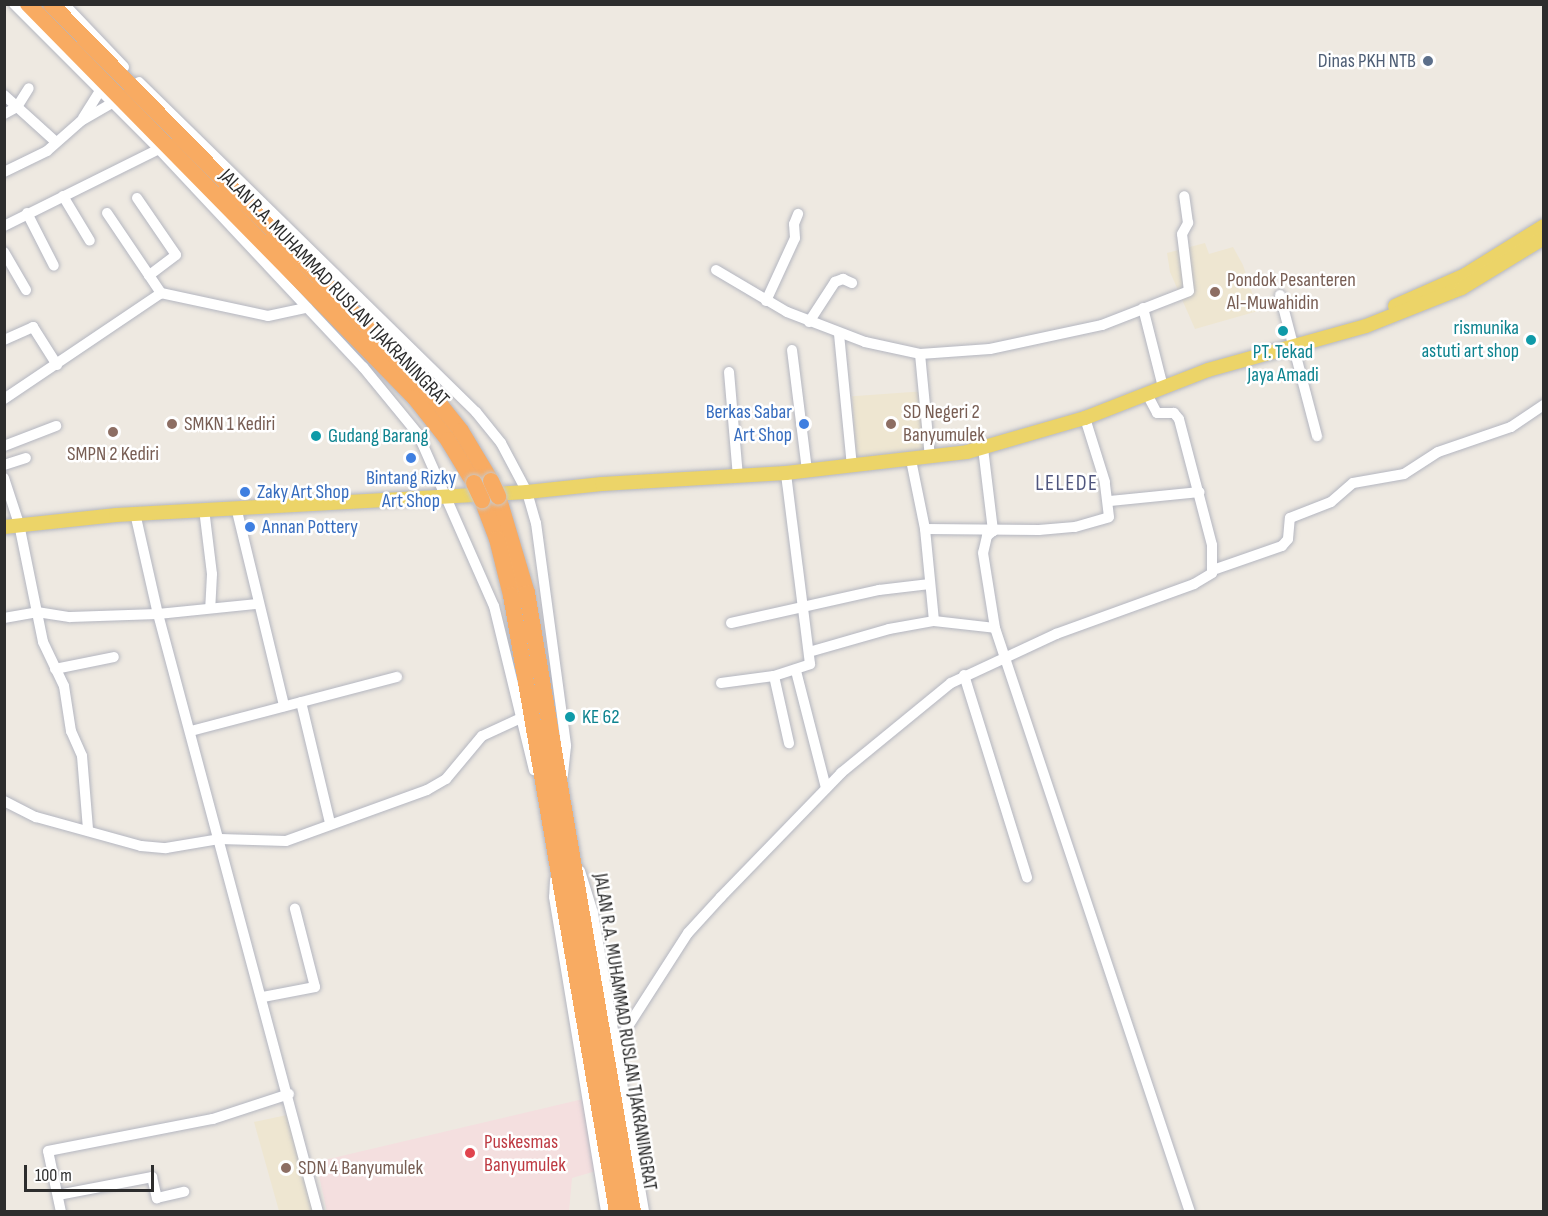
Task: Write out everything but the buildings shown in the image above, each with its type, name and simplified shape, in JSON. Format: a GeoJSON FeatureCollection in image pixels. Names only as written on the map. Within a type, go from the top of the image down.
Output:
{"type":"FeatureCollection","features":[{"type":"Feature","properties":{"kind":"highway","name":"JALAN R.A. MUHAMMAD RUSLAN TJAKRANINGRAT"},"geometry":{"type":"LineString","coordinates":[[28,4],[113,101],[142,122],[415,398],[486,490],[506,572],[617,1212]]}},
{"type":"Feature","properties":{"kind":"highway","name":"JALAN R.A. MUHAMMAD RUSLAN TJAKRANINGRAT"},"geometry":{"type":"LineString","coordinates":[[51,4],[426,387],[461,431],[525,584],[575,860],[633,1212]]}},
{"type":"Feature","properties":{"kind":"highway"},"geometry":{"type":"LineString","coordinates":[[123,67],[133,89]]}},
{"type":"Feature","properties":{"kind":"highway"},"geometry":{"type":"LineString","coordinates":[[152,108],[181,124]]}},
{"type":"Feature","properties":{"kind":"highway"},"geometry":{"type":"LineString","coordinates":[[142,122],[157,147]]}},
{"type":"Feature","properties":{"kind":"main road"},"geometry":{"type":"LineString","coordinates":[[1459,284],[1544,226]]}},
{"type":"Feature","properties":{"kind":"main road"},"geometry":{"type":"LineString","coordinates":[[4,526],[135,513],[448,494],[527,492],[786,473],[911,460],[983,448],[1085,418],[1208,370],[1295,349],[1366,326],[1395,306],[1459,284],[1544,238]]}},
{"type":"Feature","properties":{"kind":"street","name":"JALAN R.A. MUHAMMAD RUSLAN TJAKRANINGRAT"},"geometry":{"type":"LineString","coordinates":[[14,4],[157,147],[410,422],[448,494],[494,606],[521,718],[545,795]]}},
{"type":"Feature","properties":{"kind":"street","name":"JALAN R.A. MUHAMMAD RUSLAN TJAKRANINGRAT"},"geometry":{"type":"LineString","coordinates":[[64,4],[123,67],[476,412],[501,443],[527,492],[544,572],[566,746],[561,786]]}},
{"type":"Feature","properties":{"kind":"street"},"geometry":{"type":"LineString","coordinates":[[4,114],[17,107],[29,88]]}},
{"type":"Feature","properties":{"kind":"street"},"geometry":{"type":"LineString","coordinates":[[4,95],[56,142]]}},
{"type":"Feature","properties":{"kind":"street"},"geometry":{"type":"LineString","coordinates":[[4,172],[56,142],[81,121],[113,101]]}},
{"type":"Feature","properties":{"kind":"street"},"geometry":{"type":"LineString","coordinates":[[81,121],[113,101]]}},
{"type":"Feature","properties":{"kind":"street"},"geometry":{"type":"LineString","coordinates":[[4,226],[157,147]]}},
{"type":"Feature","properties":{"kind":"street"},"geometry":{"type":"LineString","coordinates":[[63,196],[90,241]]}},
{"type":"Feature","properties":{"kind":"street"},"geometry":{"type":"LineString","coordinates":[[716,270],[766,301],[839,334],[920,354],[990,349],[1102,325],[1190,289],[1182,234],[1188,224],[1184,196]]}},
{"type":"Feature","properties":{"kind":"street"},"geometry":{"type":"LineString","coordinates":[[137,198],[176,255],[148,274]]}},
{"type":"Feature","properties":{"kind":"street"},"geometry":{"type":"LineString","coordinates":[[27,213],[54,266]]}},
{"type":"Feature","properties":{"kind":"street"},"geometry":{"type":"LineString","coordinates":[[107,213],[161,293],[268,316],[307,308]]}},
{"type":"Feature","properties":{"kind":"street"},"geometry":{"type":"LineString","coordinates":[[766,301],[795,238],[794,224],[798,214]]}},
{"type":"Feature","properties":{"kind":"street"},"geometry":{"type":"LineString","coordinates":[[4,252],[26,290]]}},
{"type":"Feature","properties":{"kind":"street"},"geometry":{"type":"LineString","coordinates":[[809,322],[837,280],[852,283]]}},
{"type":"Feature","properties":{"kind":"street"},"geometry":{"type":"LineString","coordinates":[[4,399],[161,293]]}},
{"type":"Feature","properties":{"kind":"street"},"geometry":{"type":"LineString","coordinates":[[1280,295],[1317,436]]}},
{"type":"Feature","properties":{"kind":"street"},"geometry":{"type":"LineString","coordinates":[[1143,308],[1163,387]]}},
{"type":"Feature","properties":{"kind":"street"},"geometry":{"type":"LineString","coordinates":[[4,339],[33,327],[57,365]]}},
{"type":"Feature","properties":{"kind":"street"},"geometry":{"type":"LineString","coordinates":[[839,334],[852,466]]}},
{"type":"Feature","properties":{"kind":"street"},"geometry":{"type":"LineString","coordinates":[[792,350],[807,471]]}},
{"type":"Feature","properties":{"kind":"street"},"geometry":{"type":"LineString","coordinates":[[920,354],[930,457]]}},
{"type":"Feature","properties":{"kind":"street"},"geometry":{"type":"LineString","coordinates":[[729,372],[738,476]]}},
{"type":"Feature","properties":{"kind":"street"},"geometry":{"type":"LineString","coordinates":[[1147,394],[1157,413],[1174,413],[1179,419],[1209,530],[1213,570]]}},
{"type":"Feature","properties":{"kind":"street"},"geometry":{"type":"LineString","coordinates":[[616,1046],[688,933],[826,788],[964,675],[1056,634],[1194,584],[1213,570],[1282,546],[1288,539],[1290,518],[1331,502],[1353,483],[1404,474],[1438,452],[1511,427],[1544,405]]}},
{"type":"Feature","properties":{"kind":"street"},"geometry":{"type":"LineString","coordinates":[[925,529],[993,531],[1075,526],[1110,516],[1110,501],[1085,418]]}},
{"type":"Feature","properties":{"kind":"street"},"geometry":{"type":"LineString","coordinates":[[4,446],[56,426]]}},
{"type":"Feature","properties":{"kind":"street"},"geometry":{"type":"LineString","coordinates":[[983,448],[993,531]]}},
{"type":"Feature","properties":{"kind":"street"},"geometry":{"type":"LineString","coordinates":[[4,465],[26,458]]}},
{"type":"Feature","properties":{"kind":"street"},"geometry":{"type":"LineString","coordinates":[[911,460],[925,529],[934,621]]}},
{"type":"Feature","properties":{"kind":"street"},"geometry":{"type":"LineString","coordinates":[[721,683],[774,676],[796,671],[810,664],[786,473]]}},
{"type":"Feature","properties":{"kind":"street"},"geometry":{"type":"LineString","coordinates":[[4,478],[19,524],[44,647],[64,686],[71,731],[82,756],[88,829]]}},
{"type":"Feature","properties":{"kind":"street"},"geometry":{"type":"LineString","coordinates":[[1110,501],[1200,492]]}},
{"type":"Feature","properties":{"kind":"street"},"geometry":{"type":"LineString","coordinates":[[236,507],[257,604],[284,706]]}},
{"type":"Feature","properties":{"kind":"street"},"geometry":{"type":"LineString","coordinates":[[204,509],[212,574],[210,608]]}},
{"type":"Feature","properties":{"kind":"street"},"geometry":{"type":"LineString","coordinates":[[135,513],[158,615],[289,1094],[318,1212]]}},
{"type":"Feature","properties":{"kind":"street"},"geometry":{"type":"LineString","coordinates":[[993,531],[987,536],[983,553],[995,628],[1190,1212]]}},
{"type":"Feature","properties":{"kind":"street"},"geometry":{"type":"LineString","coordinates":[[731,623],[804,609],[879,590],[930,584]]}},
{"type":"Feature","properties":{"kind":"street"},"geometry":{"type":"LineString","coordinates":[[4,618],[37,612],[70,617],[158,615],[257,604]]}},
{"type":"Feature","properties":{"kind":"street"},"geometry":{"type":"LineString","coordinates":[[809,652],[889,629],[934,621],[995,628]]}},
{"type":"Feature","properties":{"kind":"street"},"geometry":{"type":"LineString","coordinates":[[55,669],[114,657]]}},
{"type":"Feature","properties":{"kind":"street"},"geometry":{"type":"LineString","coordinates":[[796,671],[826,788]]}},
{"type":"Feature","properties":{"kind":"street"},"geometry":{"type":"LineString","coordinates":[[964,675],[1027,877]]}},
{"type":"Feature","properties":{"kind":"street"},"geometry":{"type":"LineString","coordinates":[[774,676],[789,743]]}},
{"type":"Feature","properties":{"kind":"street"},"geometry":{"type":"LineString","coordinates":[[191,731],[397,677]]}},
{"type":"Feature","properties":{"kind":"street"},"geometry":{"type":"LineString","coordinates":[[301,702],[330,823]]}},
{"type":"Feature","properties":{"kind":"street"},"geometry":{"type":"LineString","coordinates":[[4,801],[36,817],[88,829],[148,847],[178,847],[220,839],[286,841],[330,823],[427,790],[446,779],[475,742],[521,718]]}},
{"type":"Feature","properties":{"kind":"street","name":"JALAN R.A. MUHAMMAD RUSLAN TJAKRANINGRAT"},"geometry":{"type":"LineString","coordinates":[[575,860],[593,913],[644,1212]]}},
{"type":"Feature","properties":{"kind":"street","name":"JALAN R.A. MUHAMMAD RUSLAN TJAKRANINGRAT"},"geometry":{"type":"LineString","coordinates":[[557,865],[554,897],[606,1212]]}},
{"type":"Feature","properties":{"kind":"street"},"geometry":{"type":"LineString","coordinates":[[263,997],[315,987],[296,909]]}},
{"type":"Feature","properties":{"kind":"street"},"geometry":{"type":"LineString","coordinates":[[61,1212],[48,1151],[213,1119],[289,1094]]}},
{"type":"Feature","properties":{"kind":"street"},"geometry":{"type":"LineString","coordinates":[[58,1195],[152,1177],[156,1198],[184,1192]]}},
{"type":"Feature","properties":{"kind":"shaded area","name":"Pondok Pesanteren Al-Muwahidin"},"geometry":{"type":"Polygon","coordinates":[[[1205,243],[1209,254],[1233,247],[1243,265],[1258,311],[1195,329],[1170,272],[1167,253],[1205,243]]]}},
{"type":"Feature","properties":{"kind":"shaded area","name":"SD Negeri 2 Banyumulek"},"geometry":{"type":"Polygon","coordinates":[[[926,391],[930,452],[856,457],[852,396],[926,391]]]}},
{"type":"Feature","properties":{"kind":"shaded area","name":"Puskesmas Banyumulek"},"geometry":{"type":"Polygon","coordinates":[[[583,1099],[596,1171],[572,1178],[569,1211],[327,1212],[316,1162],[583,1099]]]}},
{"type":"Feature","properties":{"kind":"shaded area","name":"SDN 4 Banyumulek"},"geometry":{"type":"Polygon","coordinates":[[[287,1115],[316,1211],[279,1211],[254,1122],[287,1115]]]}},
{"type":"Feature","properties":{"kind":"place","name":"Dinas PKH NTB"},"geometry":{"type":"Point","coordinates":[1428,61]}},
{"type":"Feature","properties":{"kind":"place","name":"Pondok Pesanteren Al-Muwahidin"},"geometry":{"type":"Point","coordinates":[1215,292]}},
{"type":"Feature","properties":{"kind":"place","name":"PT. Tekad Jaya Amadi"},"geometry":{"type":"Point","coordinates":[1283,331]}},
{"type":"Feature","properties":{"kind":"place","name":"rismunika astuti art shop"},"geometry":{"type":"Point","coordinates":[1531,340]}},
{"type":"Feature","properties":{"kind":"place","name":"SMKN 1 Kediri"},"geometry":{"type":"Point","coordinates":[172,424]}},
{"type":"Feature","properties":{"kind":"place","name":"Berkas Sabar Art Shop"},"geometry":{"type":"Point","coordinates":[804,424]}},
{"type":"Feature","properties":{"kind":"place","name":"SD Negeri 2 Banyumulek"},"geometry":{"type":"Point","coordinates":[891,424]}},
{"type":"Feature","properties":{"kind":"place","name":"SMPN 2 Kediri"},"geometry":{"type":"Point","coordinates":[113,432]}},
{"type":"Feature","properties":{"kind":"place","name":"Gudang Barang"},"geometry":{"type":"Point","coordinates":[316,436]}},
{"type":"Feature","properties":{"kind":"place","name":"Bintang Rizky Art Shop"},"geometry":{"type":"Point","coordinates":[411,458]}},
{"type":"Feature","properties":{"kind":"place","name":"Zaky Art Shop"},"geometry":{"type":"Point","coordinates":[245,492]}},
{"type":"Feature","properties":{"kind":"place","name":"Annan Pottery"},"geometry":{"type":"Point","coordinates":[250,527]}},
{"type":"Feature","properties":{"kind":"place","name":"KE 62"},"geometry":{"type":"Point","coordinates":[570,717]}},
{"type":"Feature","properties":{"kind":"place","name":"Puskesmas Banyumulek"},"geometry":{"type":"Point","coordinates":[470,1153]}},
{"type":"Feature","properties":{"kind":"place","name":"SDN 4 Banyumulek"},"geometry":{"type":"Point","coordinates":[286,1168]}},
{"type":"Feature","properties":{"kind":"district","name":"LELEDE"},"geometry":{"type":"Point","coordinates":[1067,484]}}]}
